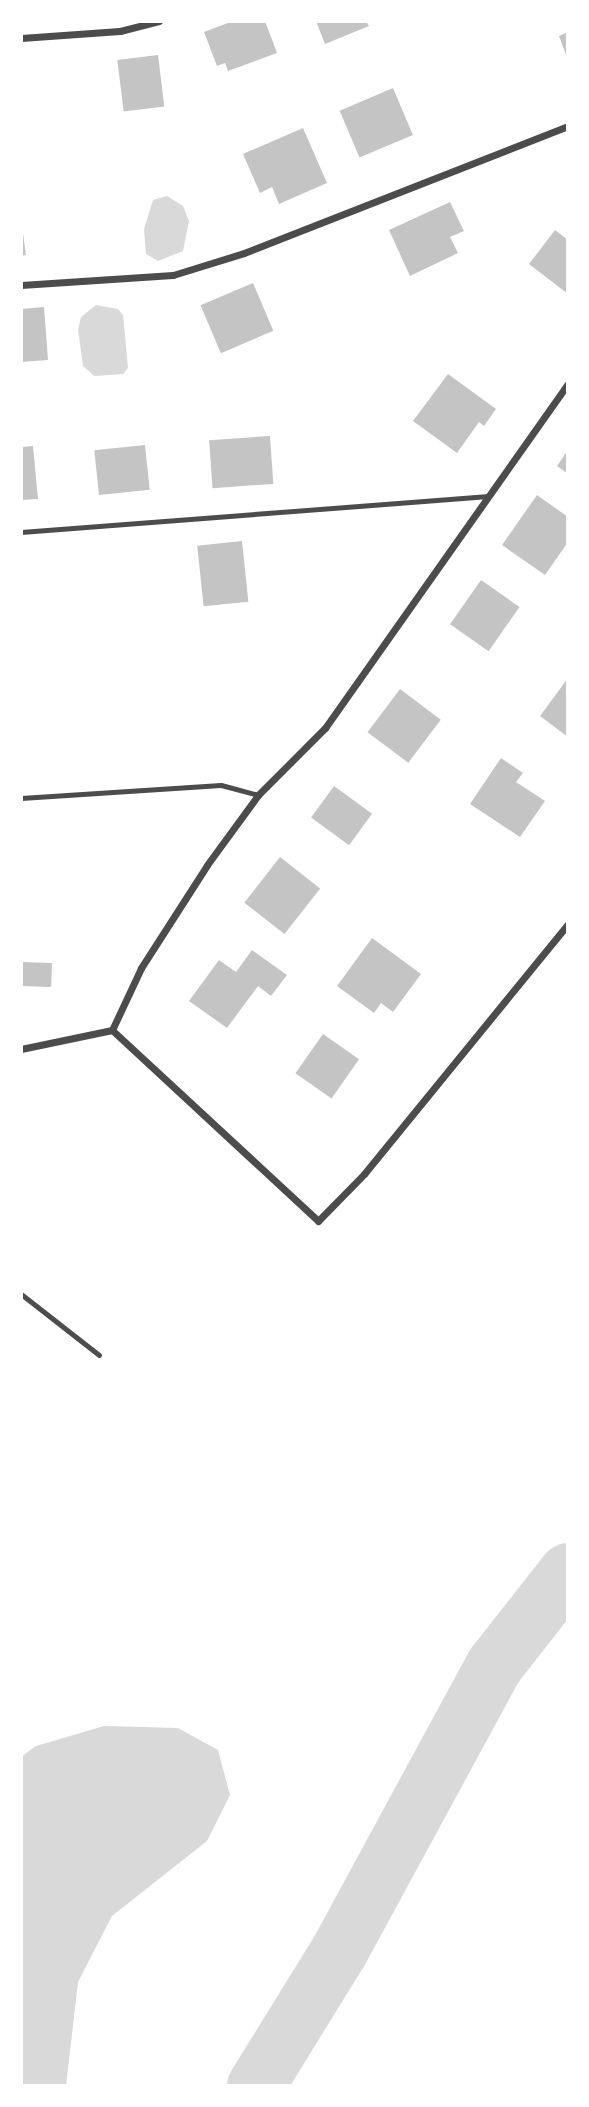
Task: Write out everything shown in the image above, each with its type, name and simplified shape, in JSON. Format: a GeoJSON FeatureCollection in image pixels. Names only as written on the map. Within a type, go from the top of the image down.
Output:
{"type":"FeatureCollection","features":[{"type":"Feature","properties":{"kind":"street"},"geometry":{"type":"LineString","coordinates":[[21,38],[120,31],[159,21]]}},
{"type":"Feature","properties":{"kind":"street"},"geometry":{"type":"LineString","coordinates":[[21,285],[173,275],[244,253],[568,126]]}},
{"type":"Feature","properties":{"kind":"street"},"geometry":{"type":"LineString","coordinates":[[112,1030],[141,968],[258,795],[325,728],[568,384]]}},
{"type":"Feature","properties":{"kind":"street"},"geometry":{"type":"LineString","coordinates":[[112,1030],[318,1221],[364,1174],[568,924]]}},
{"type":"Feature","properties":{"kind":"street"},"geometry":{"type":"LineString","coordinates":[[21,1049],[112,1030]]}},
{"type":"Feature","properties":{"kind":"lane"},"geometry":{"type":"LineString","coordinates":[[21,531],[490,496]]}},
{"type":"Feature","properties":{"kind":"lane"},"geometry":{"type":"LineString","coordinates":[[21,798],[221,785],[258,795]]}},
{"type":"Feature","properties":{"kind":"lane"},"geometry":{"type":"LineString","coordinates":[[21,1294],[99,1355]]}},
{"type":"Feature","properties":{"kind":"shaded area"},"geometry":{"type":"Polygon","coordinates":[[[167,196],[183,206],[189,221],[183,251],[158,261],[146,254],[144,229],[153,200],[167,196]]]}},
{"type":"Feature","properties":{"kind":"shaded area"},"geometry":{"type":"Polygon","coordinates":[[[96,305],[118,309],[123,315],[128,368],[123,374],[94,376],[83,366],[78,330],[81,317],[96,305]]]}},
{"type":"Feature","properties":{"kind":"shaded area"},"geometry":{"type":"Polygon","coordinates":[[[104,1726],[178,1728],[218,1750],[230,1795],[207,1841],[112,1916],[78,1982],[66,2086],[21,2086],[21,1757],[36,1746],[104,1726]]]}},
{"type":"Feature","properties":{"kind":"building"},"geometry":{"type":"Polygon","coordinates":[[[233,21],[265,21],[277,53],[228,71],[225,63],[217,66],[204,32],[233,21]]]}},
{"type":"Feature","properties":{"kind":"building"},"geometry":{"type":"Polygon","coordinates":[[[316,21],[366,21],[369,26],[325,44],[316,21]]]}},
{"type":"Feature","properties":{"kind":"building"},"geometry":{"type":"Polygon","coordinates":[[[568,32],[568,60],[559,36],[568,32]]]}},
{"type":"Feature","properties":{"kind":"building"},"geometry":{"type":"Polygon","coordinates":[[[158,55],[164,107],[124,112],[117,60],[158,55]]]}},
{"type":"Feature","properties":{"kind":"building"},"geometry":{"type":"Polygon","coordinates":[[[393,88],[413,135],[360,158],[340,111],[393,88]]]}},
{"type":"Feature","properties":{"kind":"building"},"geometry":{"type":"Polygon","coordinates":[[[303,128],[327,183],[279,204],[272,187],[260,193],[243,154],[303,128]]]}},
{"type":"Feature","properties":{"kind":"building"},"geometry":{"type":"Polygon","coordinates":[[[450,202],[464,231],[450,237],[458,253],[410,276],[389,230],[450,202]]]}},
{"type":"Feature","properties":{"kind":"building"},"geometry":{"type":"Polygon","coordinates":[[[21,218],[26,255],[21,256],[21,218]]]}},
{"type":"Feature","properties":{"kind":"building"},"geometry":{"type":"Polygon","coordinates":[[[555,230],[568,240],[568,294],[529,264],[555,230]]]}},
{"type":"Feature","properties":{"kind":"building"},"geometry":{"type":"Polygon","coordinates":[[[253,283],[273,331],[221,353],[201,305],[253,283]]]}},
{"type":"Feature","properties":{"kind":"building"},"geometry":{"type":"Polygon","coordinates":[[[44,307],[48,360],[21,362],[21,309],[44,307]]]}},
{"type":"Feature","properties":{"kind":"building"},"geometry":{"type":"Polygon","coordinates":[[[448,374],[496,409],[484,426],[479,422],[457,453],[413,421],[448,374]]]}},
{"type":"Feature","properties":{"kind":"building"},"geometry":{"type":"Polygon","coordinates":[[[270,436],[273,484],[212,488],[209,440],[270,436]]]}},
{"type":"Feature","properties":{"kind":"building"},"geometry":{"type":"Polygon","coordinates":[[[145,445],[150,490],[99,495],[94,450],[145,445]]]}},
{"type":"Feature","properties":{"kind":"building"},"geometry":{"type":"Polygon","coordinates":[[[33,446],[38,499],[21,500],[21,447],[33,446]]]}},
{"type":"Feature","properties":{"kind":"building"},"geometry":{"type":"Polygon","coordinates":[[[568,450],[568,474],[557,466],[568,450]]]}},
{"type":"Feature","properties":{"kind":"building"},"geometry":{"type":"Polygon","coordinates":[[[537,495],[568,517],[568,542],[545,575],[502,545],[537,495]]]}},
{"type":"Feature","properties":{"kind":"building"},"geometry":{"type":"Polygon","coordinates":[[[242,541],[248,602],[204,606],[197,546],[242,541]]]}},
{"type":"Feature","properties":{"kind":"building"},"geometry":{"type":"Polygon","coordinates":[[[481,580],[520,607],[489,651],[450,624],[481,580]]]}},
{"type":"Feature","properties":{"kind":"building"},"geometry":{"type":"Polygon","coordinates":[[[568,678],[568,737],[540,716],[568,678]]]}},
{"type":"Feature","properties":{"kind":"building"},"geometry":{"type":"Polygon","coordinates":[[[400,689],[441,720],[408,763],[368,732],[400,689]]]}},
{"type":"Feature","properties":{"kind":"building"},"geometry":{"type":"Polygon","coordinates":[[[501,758],[523,773],[516,782],[545,801],[520,837],[470,804],[501,758]]]}},
{"type":"Feature","properties":{"kind":"building"},"geometry":{"type":"Polygon","coordinates":[[[334,786],[372,814],[349,845],[311,818],[334,786]]]}},
{"type":"Feature","properties":{"kind":"building"},"geometry":{"type":"Polygon","coordinates":[[[280,857],[320,888],[284,934],[244,903],[280,857]]]}},
{"type":"Feature","properties":{"kind":"building"},"geometry":{"type":"Polygon","coordinates":[[[372,938],[421,974],[393,1012],[381,1003],[374,1013],[337,986],[372,938]]]}},
{"type":"Feature","properties":{"kind":"building"},"geometry":{"type":"Polygon","coordinates":[[[252,950],[287,975],[271,996],[258,986],[227,1028],[189,1001],[219,960],[236,972],[252,950]]]}},
{"type":"Feature","properties":{"kind":"building"},"geometry":{"type":"Polygon","coordinates":[[[21,962],[52,963],[51,987],[21,986],[21,962]]]}},
{"type":"Feature","properties":{"kind":"building"},"geometry":{"type":"Polygon","coordinates":[[[323,1034],[359,1059],[332,1099],[295,1073],[323,1034]]]}},
{"type":"Feature","properties":{"kind":"waterway"},"geometry":{"type":"LineString","coordinates":[[256,2086],[340,1950],[495,1665],[568,1572]]}}]}
